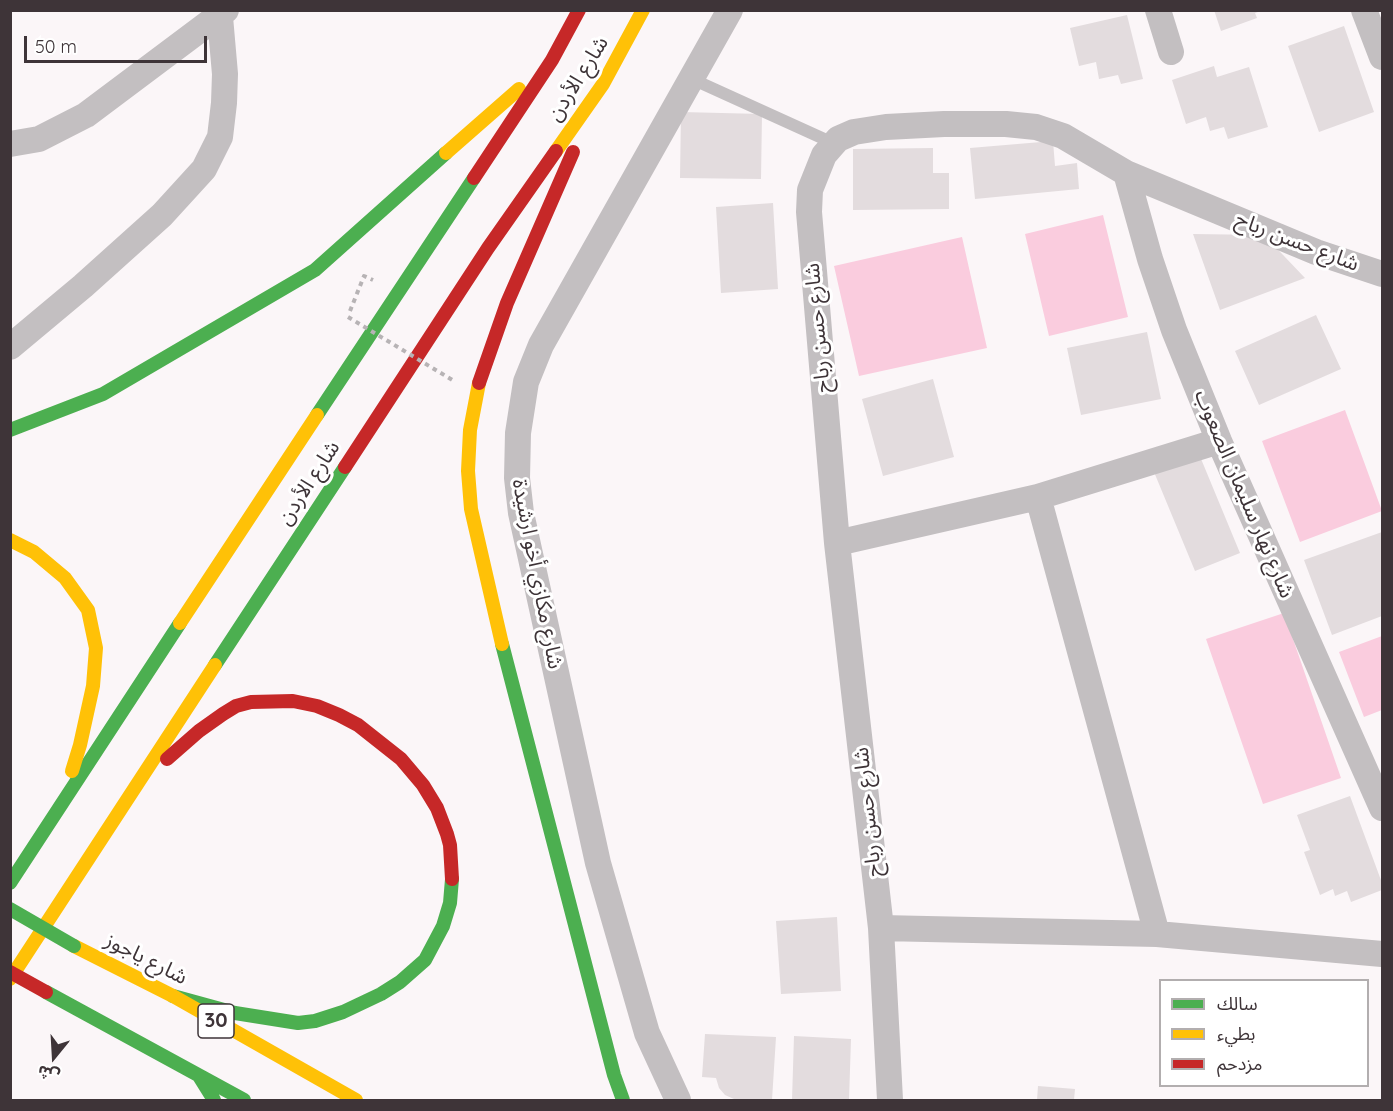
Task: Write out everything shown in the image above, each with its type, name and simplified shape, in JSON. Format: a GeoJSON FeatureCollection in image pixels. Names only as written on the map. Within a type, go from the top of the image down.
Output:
{"type":"FeatureCollection","features":[{"type":"Feature","properties":{"kind":"main road","name":"شارع الأردن"},"geometry":{"type":"LineString","coordinates":[[10,883],[552,60],[579,10]]}},
{"type":"Feature","properties":{"kind":"main road","name":"شارع الأردن"},"geometry":{"type":"LineString","coordinates":[[10,979],[488,248],[603,84],[643,10]]}},
{"type":"Feature","properties":{"kind":"main road"},"geometry":{"type":"LineString","coordinates":[[10,430],[103,394],[315,270],[552,60]]}},
{"type":"Feature","properties":{"kind":"main road"},"geometry":{"type":"LineString","coordinates":[[603,84],[507,303],[491,346],[478,387],[470,430],[468,471],[473,520],[499,633],[611,1064],[623,1101]]}},
{"type":"Feature","properties":{"kind":"main road"},"geometry":{"type":"LineString","coordinates":[[10,540],[34,552],[65,578],[88,610],[96,648],[93,686],[80,745],[61,806]]}},
{"type":"Feature","properties":{"kind":"main road"},"geometry":{"type":"LineString","coordinates":[[131,794],[178,749],[236,706],[251,702],[293,701],[339,714],[358,725],[401,759],[423,785],[432,800],[450,845],[452,877],[450,903],[432,949],[416,970],[381,994],[343,1012],[315,1021],[298,1023],[235,1013],[173,996]]}},
{"type":"Feature","properties":{"kind":"main road","name":"شارع ياجوز"},"geometry":{"type":"LineString","coordinates":[[10,909],[74,946],[173,996],[356,1101]]}},
{"type":"Feature","properties":{"kind":"main road"},"geometry":{"type":"LineString","coordinates":[[10,972],[244,1101]]}},
{"type":"Feature","properties":{"kind":"main road"},"geometry":{"type":"LineString","coordinates":[[199,1076],[214,1101]]}},
{"type":"Feature","properties":{"kind":"street","name":"شارع مكازي أخو ارشيدة"},"geometry":{"type":"LineString","coordinates":[[678,1101],[647,1034],[598,863],[521,513],[517,478],[518,433],[526,382],[541,345],[730,10]]}},
{"type":"Feature","properties":{"kind":"street"},"geometry":{"type":"LineString","coordinates":[[1158,10],[1171,52]]}},
{"type":"Feature","properties":{"kind":"street"},"geometry":{"type":"LineString","coordinates":[[1364,10],[1383,57]]}},
{"type":"Feature","properties":{"kind":"street"},"geometry":{"type":"LineString","coordinates":[[10,144],[39,139],[86,115],[223,14]]}},
{"type":"Feature","properties":{"kind":"street"},"geometry":{"type":"LineString","coordinates":[[10,347],[83,286],[162,215],[204,169],[220,137],[225,74],[223,14]]}},
{"type":"Feature","properties":{"kind":"street","name":"شارع حسن رباح"},"geometry":{"type":"LineString","coordinates":[[890,1101],[881,928],[837,543],[808,212],[810,189],[824,155],[838,139],[854,132],[886,127],[1006,124],[1036,127],[1063,136],[1126,172],[1316,252],[1383,274]]}},
{"type":"Feature","properties":{"kind":"street","name":"شارع نهار سليمان الصعوب"},"geometry":{"type":"LineString","coordinates":[[1126,172],[1150,259],[1174,330],[1219,441],[1376,773],[1383,808]]}},
{"type":"Feature","properties":{"kind":"street"},"geometry":{"type":"LineString","coordinates":[[837,543],[1038,497],[1219,441]]}},
{"type":"Feature","properties":{"kind":"street"},"geometry":{"type":"LineString","coordinates":[[1038,497],[1157,934]]}},
{"type":"Feature","properties":{"kind":"street"},"geometry":{"type":"LineString","coordinates":[[881,928],[1157,934],[1383,954]]}},
{"type":"Feature","properties":{"kind":"lane"},"geometry":{"type":"LineString","coordinates":[[692,79],[833,143]]}},
{"type":"Feature","properties":{"kind":"path"},"geometry":{"type":"LineString","coordinates":[[348,317],[453,381]]}},
{"type":"Feature","properties":{"kind":"shaded area"},"geometry":{"type":"Polygon","coordinates":[[[1103,215],[1128,317],[1049,336],[1025,234],[1103,215]]]}},
{"type":"Feature","properties":{"kind":"shaded area"},"geometry":{"type":"Polygon","coordinates":[[[962,237],[987,348],[859,376],[834,266],[962,237]]]}},
{"type":"Feature","properties":{"kind":"shaded area"},"geometry":{"type":"Polygon","coordinates":[[[1345,410],[1382,511],[1300,542],[1262,441],[1345,410]]]}},
{"type":"Feature","properties":{"kind":"shaded area"},"geometry":{"type":"Polygon","coordinates":[[[1284,613],[1341,778],[1263,804],[1206,639],[1284,613]]]}},
{"type":"Feature","properties":{"kind":"shaded area"},"geometry":{"type":"Polygon","coordinates":[[[1382,636],[1382,710],[1364,717],[1339,652],[1382,636]]]}},
{"type":"Feature","properties":{"kind":"building"},"geometry":{"type":"Polygon","coordinates":[[[1214,10],[1261,11],[1255,13],[1257,18],[1221,31],[1214,10]]]}},
{"type":"Feature","properties":{"kind":"building"},"geometry":{"type":"Polygon","coordinates":[[[1127,15],[1143,79],[1121,84],[1118,75],[1099,79],[1096,62],[1079,66],[1070,28],[1127,15]]]}},
{"type":"Feature","properties":{"kind":"building"},"geometry":{"type":"Polygon","coordinates":[[[1344,26],[1374,112],[1319,132],[1288,46],[1344,26]]]}},
{"type":"Feature","properties":{"kind":"building"},"geometry":{"type":"Polygon","coordinates":[[[1214,66],[1217,77],[1249,67],[1268,127],[1228,139],[1224,127],[1210,131],[1206,117],[1186,124],[1172,80],[1214,66]]]}},
{"type":"Feature","properties":{"kind":"building"},"geometry":{"type":"Polygon","coordinates":[[[681,112],[762,114],[761,179],[680,178],[681,112]]]}},
{"type":"Feature","properties":{"kind":"building"},"geometry":{"type":"Polygon","coordinates":[[[1053,141],[1055,166],[1077,163],[1079,189],[975,199],[970,148],[1053,141]]]}},
{"type":"Feature","properties":{"kind":"building"},"geometry":{"type":"Polygon","coordinates":[[[933,148],[933,173],[949,173],[949,209],[853,210],[853,149],[933,148]]]}},
{"type":"Feature","properties":{"kind":"building"},"geometry":{"type":"Polygon","coordinates":[[[773,203],[778,289],[721,293],[716,207],[773,203]]]}},
{"type":"Feature","properties":{"kind":"building"},"geometry":{"type":"Polygon","coordinates":[[[1193,234],[1264,235],[1305,278],[1220,310],[1193,234]]]}},
{"type":"Feature","properties":{"kind":"building"},"geometry":{"type":"Polygon","coordinates":[[[1316,315],[1341,369],[1259,405],[1235,351],[1316,315]]]}},
{"type":"Feature","properties":{"kind":"building"},"geometry":{"type":"Polygon","coordinates":[[[1147,332],[1161,399],[1081,415],[1067,348],[1147,332]]]}},
{"type":"Feature","properties":{"kind":"building"},"geometry":{"type":"Polygon","coordinates":[[[933,379],[954,457],[883,476],[862,399],[933,379]]]}},
{"type":"Feature","properties":{"kind":"building"},"geometry":{"type":"Polygon","coordinates":[[[1199,454],[1240,553],[1195,571],[1154,472],[1199,454]]]}},
{"type":"Feature","properties":{"kind":"building"},"geometry":{"type":"Polygon","coordinates":[[[1382,532],[1382,616],[1332,635],[1304,560],[1382,532]]]}},
{"type":"Feature","properties":{"kind":"building"},"geometry":{"type":"Polygon","coordinates":[[[1350,796],[1382,883],[1382,890],[1351,902],[1347,891],[1335,896],[1333,889],[1320,895],[1304,852],[1310,850],[1297,815],[1350,796]]]}},
{"type":"Feature","properties":{"kind":"building"},"geometry":{"type":"Polygon","coordinates":[[[837,917],[841,991],[781,994],[776,921],[837,917]]]}},
{"type":"Feature","properties":{"kind":"building"},"geometry":{"type":"Polygon","coordinates":[[[705,1034],[776,1037],[772,1100],[734,1099],[725,1095],[719,1088],[716,1078],[702,1077],[705,1034]]]}},
{"type":"Feature","properties":{"kind":"building"},"geometry":{"type":"Polygon","coordinates":[[[794,1036],[851,1039],[849,1100],[792,1100],[794,1036]]]}},
{"type":"Feature","properties":{"kind":"building"},"geometry":{"type":"Polygon","coordinates":[[[1038,1086],[1075,1089],[1074,1100],[1037,1100],[1038,1086]]]}},
{"type":"Feature","properties":{"kind":"traffic: fast"},"geometry":{"type":"LineString","coordinates":[[10,430],[103,394],[315,270],[446,153]]}},
{"type":"Feature","properties":{"kind":"traffic: fast"},"geometry":{"type":"LineString","coordinates":[[317,415],[474,178]]}},
{"type":"Feature","properties":{"kind":"traffic: fast"},"geometry":{"type":"LineString","coordinates":[[215,665],[345,467]]}},
{"type":"Feature","properties":{"kind":"traffic: fast"},"geometry":{"type":"LineString","coordinates":[[10,883],[180,623]]}},
{"type":"Feature","properties":{"kind":"traffic: fast"},"geometry":{"type":"LineString","coordinates":[[502,644],[614,1075],[623,1100]]}},
{"type":"Feature","properties":{"kind":"traffic: fast"},"geometry":{"type":"LineString","coordinates":[[173,996],[235,1013],[298,1023],[315,1021],[343,1012],[400,982],[425,960],[443,926],[450,903],[452,879]]}},
{"type":"Feature","properties":{"kind":"traffic: fast"},"geometry":{"type":"LineString","coordinates":[[10,909],[74,946]]}},
{"type":"Feature","properties":{"kind":"traffic: fast"},"geometry":{"type":"LineString","coordinates":[[46,992],[244,1100]]}},
{"type":"Feature","properties":{"kind":"traffic: fast"},"geometry":{"type":"LineString","coordinates":[[199,1076],[214,1100]]}},
{"type":"Feature","properties":{"kind":"traffic: slow"},"geometry":{"type":"LineString","coordinates":[[556,151],[603,84],[643,10]]}},
{"type":"Feature","properties":{"kind":"traffic: slow"},"geometry":{"type":"LineString","coordinates":[[446,153],[519,89]]}},
{"type":"Feature","properties":{"kind":"traffic: slow"},"geometry":{"type":"LineString","coordinates":[[479,383],[470,430],[468,471],[471,509],[502,644]]}},
{"type":"Feature","properties":{"kind":"traffic: slow"},"geometry":{"type":"LineString","coordinates":[[180,623],[317,415]]}},
{"type":"Feature","properties":{"kind":"traffic: slow"},"geometry":{"type":"LineString","coordinates":[[10,540],[34,552],[65,578],[88,610],[96,648],[93,686],[72,771]]}},
{"type":"Feature","properties":{"kind":"traffic: slow"},"geometry":{"type":"LineString","coordinates":[[10,979],[215,665]]}},
{"type":"Feature","properties":{"kind":"traffic: slow"},"geometry":{"type":"LineString","coordinates":[[74,946],[173,996],[356,1100]]}},
{"type":"Feature","properties":{"kind":"traffic: jam"},"geometry":{"type":"LineString","coordinates":[[474,178],[552,60],[579,10]]}},
{"type":"Feature","properties":{"kind":"traffic: jam"},"geometry":{"type":"LineString","coordinates":[[345,467],[488,248],[556,151]]}},
{"type":"Feature","properties":{"kind":"traffic: jam"},"geometry":{"type":"LineString","coordinates":[[479,383],[507,303],[573,152]]}},
{"type":"Feature","properties":{"kind":"traffic: jam"},"geometry":{"type":"LineString","coordinates":[[167,759],[223,714],[236,706],[251,702],[293,701],[317,706],[339,715],[358,725],[401,759],[423,785],[437,808],[447,834],[452,879]]}},
{"type":"Feature","properties":{"kind":"traffic: jam"},"geometry":{"type":"LineString","coordinates":[[10,972],[46,992]]}}]}
